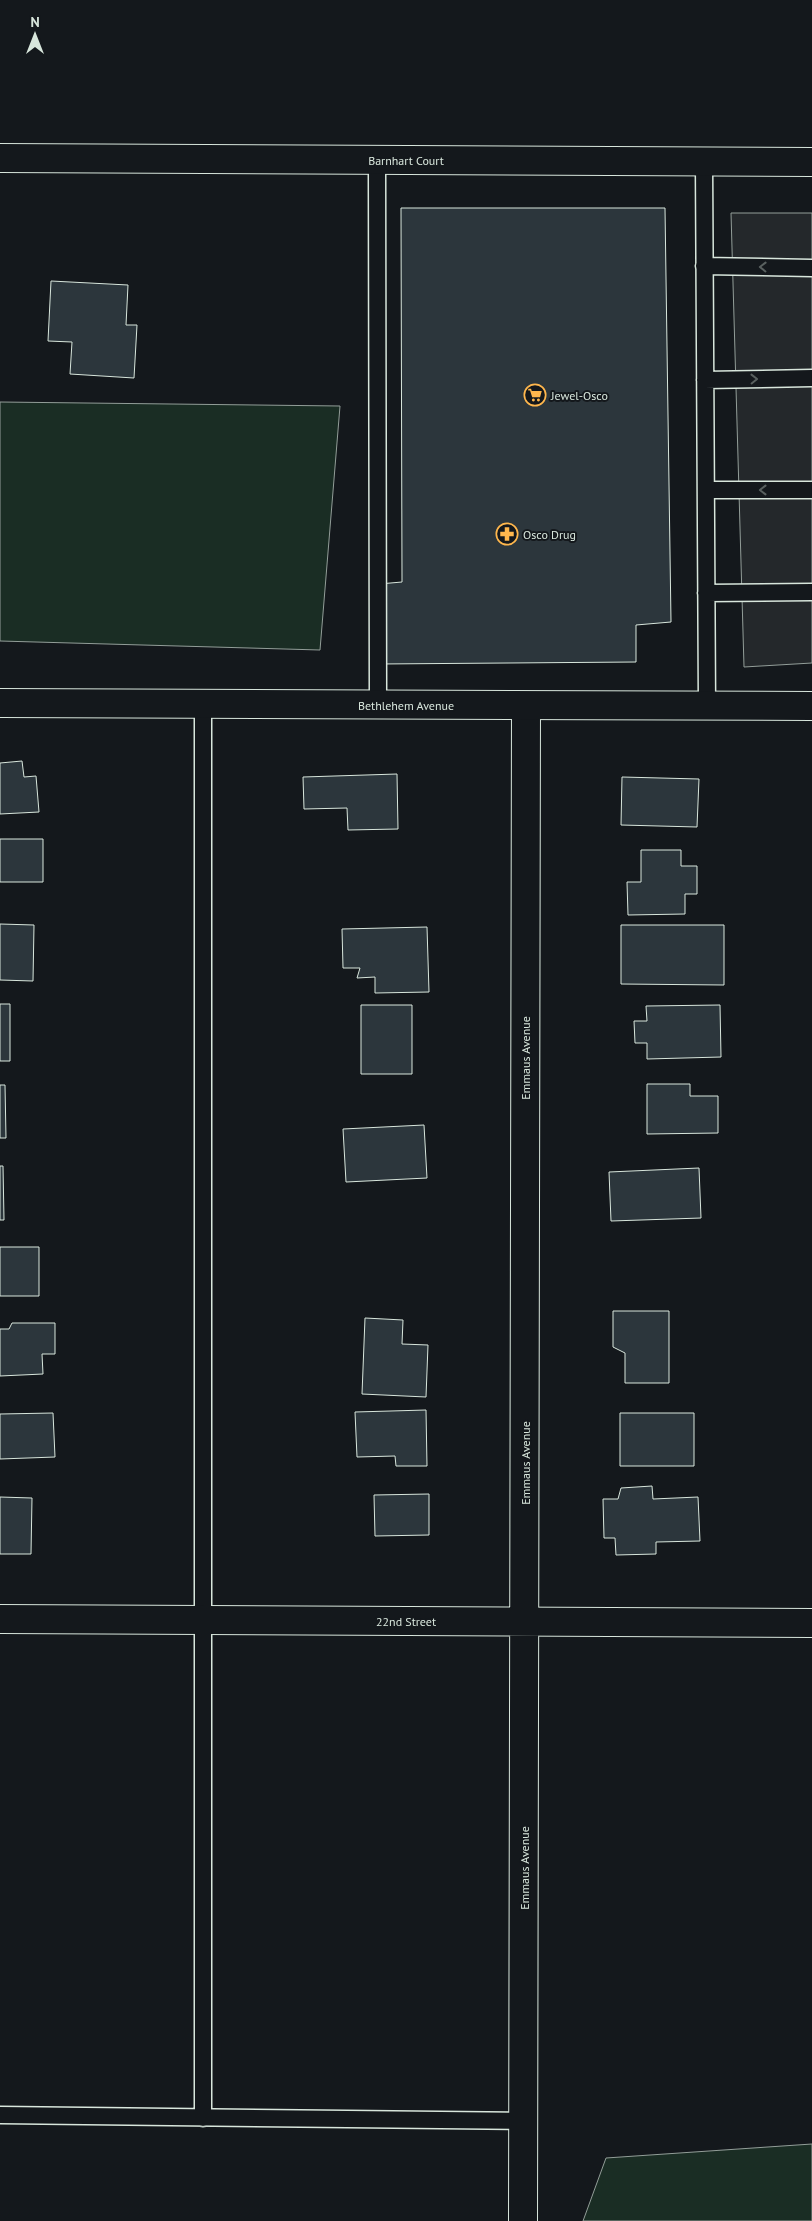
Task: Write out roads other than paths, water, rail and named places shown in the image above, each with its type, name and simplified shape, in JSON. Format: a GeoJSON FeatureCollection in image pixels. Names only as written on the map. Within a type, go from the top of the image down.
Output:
{"type":"FeatureCollection","features":[{"type":"Feature","properties":{"kind":"street","name":"Barnhart Court"},"geometry":{"type":"LineString","coordinates":[[0,158],[812,162]]}},
{"type":"Feature","properties":{"kind":"street","name":"Bethlehem Avenue"},"geometry":{"type":"LineString","coordinates":[[0,703],[812,706]]}},
{"type":"Feature","properties":{"kind":"street","name":"Emmaus Avenue"},"geometry":{"type":"LineString","coordinates":[[523,2221],[526,706]]}},
{"type":"Feature","properties":{"kind":"street","name":"22nd Street"},"geometry":{"type":"LineString","coordinates":[[0,1619],[812,1623]]}},
{"type":"Feature","properties":{"kind":"lane"},"geometry":{"type":"LineString","coordinates":[[377,160],[378,705]]}},
{"type":"Feature","properties":{"kind":"lane"},"geometry":{"type":"LineString","coordinates":[[704,162],[707,706]]}},
{"type":"Feature","properties":{"kind":"lane"},"geometry":{"type":"LineString","coordinates":[[704,266],[812,268]]}},
{"type":"Feature","properties":{"kind":"lane"},"geometry":{"type":"LineString","coordinates":[[705,380],[812,378]]}},
{"type":"Feature","properties":{"kind":"lane"},"geometry":{"type":"LineString","coordinates":[[706,490],[812,490]]}},
{"type":"Feature","properties":{"kind":"lane"},"geometry":{"type":"LineString","coordinates":[[706,593],[812,592]]}},
{"type":"Feature","properties":{"kind":"lane"},"geometry":{"type":"LineString","coordinates":[[202,704],[202,2118]]}},
{"type":"Feature","properties":{"kind":"lane"},"geometry":{"type":"LineString","coordinates":[[0,2116],[523,2121]]}},
{"type":"Feature","properties":{"kind":"place","name":"Jewel-Osco"},"geometry":{"type":"Point","coordinates":[535,395]}},
{"type":"Feature","properties":{"kind":"place","name":"Osco Drug"},"geometry":{"type":"Point","coordinates":[507,534]}}]}
